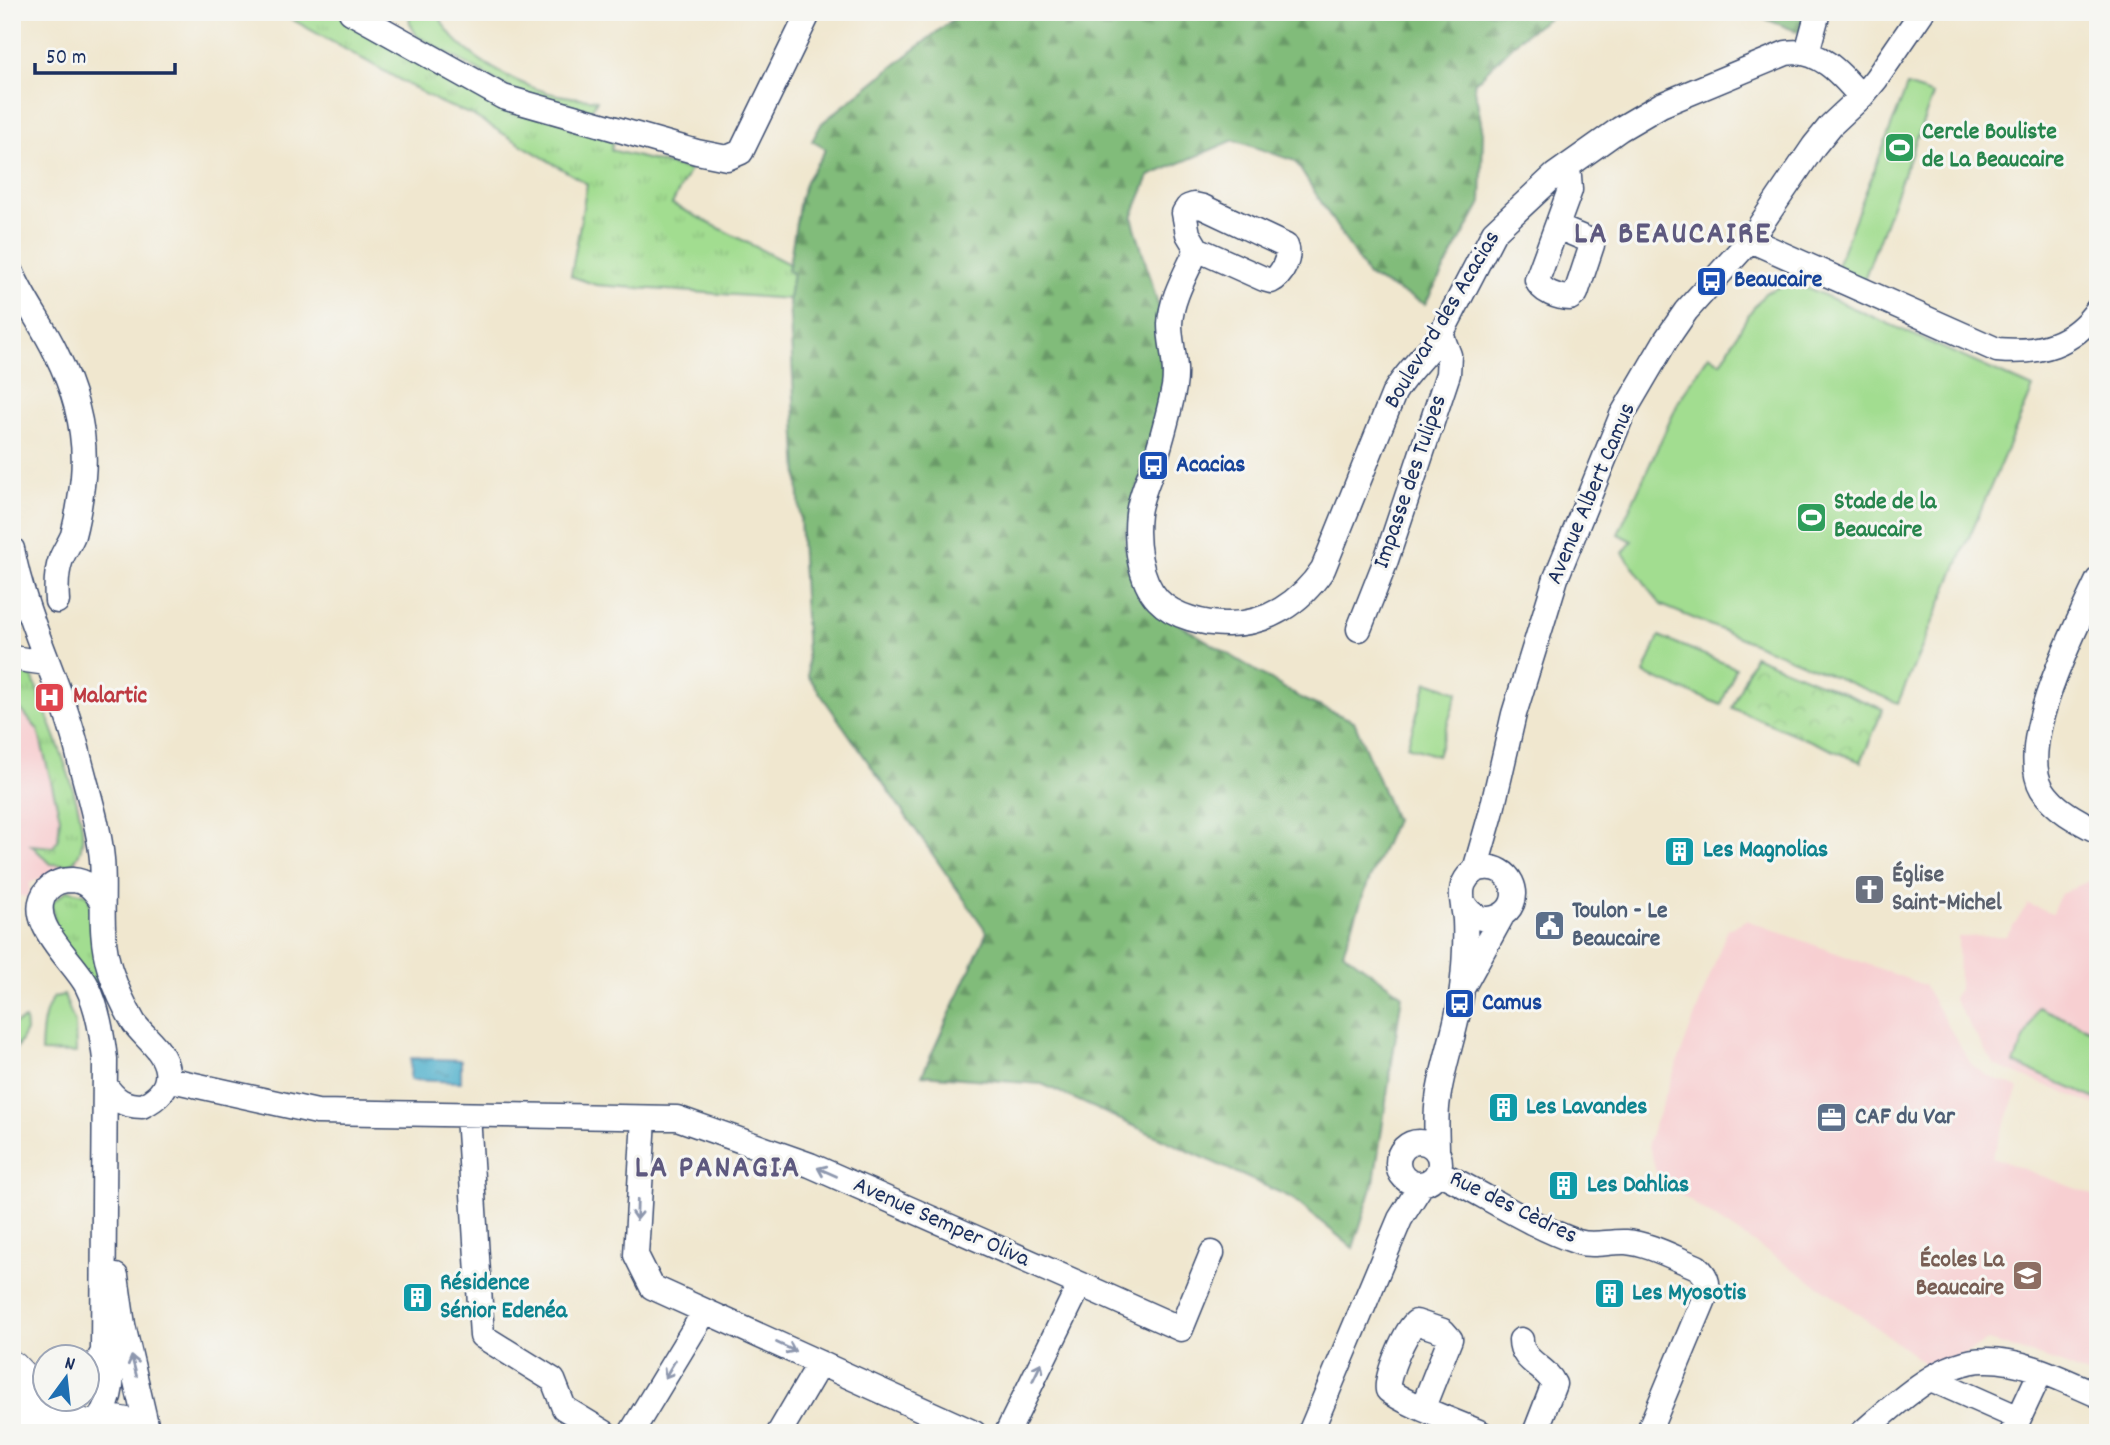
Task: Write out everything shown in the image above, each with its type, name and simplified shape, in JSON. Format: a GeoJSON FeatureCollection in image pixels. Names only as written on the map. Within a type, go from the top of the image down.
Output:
{"type":"FeatureCollection","features":[{"type":"Feature","properties":{"kind":"main road"},"geometry":{"type":"LineString","coordinates":[[26,1376],[57,1414],[88,1428],[125,1423],[143,1433]]}},
{"type":"Feature","properties":{"kind":"main road"},"geometry":{"type":"LineString","coordinates":[[12,1405],[38,1433]]}},
{"type":"Feature","properties":{"kind":"street"},"geometry":{"type":"LineString","coordinates":[[363,15],[503,97],[727,158],[741,152],[809,12]]}},
{"type":"Feature","properties":{"kind":"street"},"geometry":{"type":"LineString","coordinates":[[1818,12],[1807,52],[1830,65],[1861,97]]}},
{"type":"Feature","properties":{"kind":"street","name":"Avenue Albert Camus"},"geometry":{"type":"LineString","coordinates":[[1486,870],[1491,814],[1514,713],[1568,546],[1622,415],[1686,311],[1750,240],[1814,146],[1890,62],[1922,12]]}},
{"type":"Feature","properties":{"kind":"street","name":"Boulevard des Acacias"},"geometry":{"type":"LineString","coordinates":[[1197,250],[1171,313],[1170,327],[1176,375],[1166,426],[1141,500],[1138,525],[1140,560],[1149,586],[1159,601],[1194,620],[1235,625],[1281,611],[1310,587],[1323,569],[1394,393],[1403,378],[1441,334],[1494,232],[1564,169],[1620,129],[1661,105],[1786,53],[1807,52]]}},
{"type":"Feature","properties":{"kind":"street"},"geometry":{"type":"LineString","coordinates":[[1557,227],[1570,190],[1569,176],[1564,169]]}},
{"type":"Feature","properties":{"kind":"street"},"geometry":{"type":"LineString","coordinates":[[1750,240],[1997,350],[2023,352],[2046,348],[2084,326],[2098,309]]}},
{"type":"Feature","properties":{"kind":"street"},"geometry":{"type":"LineString","coordinates":[[12,273],[20,292],[56,352],[75,400],[83,431],[80,502],[72,537],[60,561],[56,583],[57,601]]}},
{"type":"Feature","properties":{"kind":"street","name":"Impasse des Tulipes"},"geometry":{"type":"LineString","coordinates":[[1359,629],[1385,563],[1448,373],[1450,361],[1441,334]]}},
{"type":"Feature","properties":{"kind":"street"},"geometry":{"type":"LineString","coordinates":[[12,549],[47,663],[79,753],[102,858],[101,924],[104,948],[118,992],[135,1023],[164,1060],[167,1080],[162,1093],[127,1118],[114,1142],[114,1262],[123,1325],[148,1433]]}},
{"type":"Feature","properties":{"kind":"street"},"geometry":{"type":"LineString","coordinates":[[2098,580],[2062,660],[2041,717],[2034,764],[2042,789],[2049,797],[2069,815],[2098,831]]}},
{"type":"Feature","properties":{"kind":"street"},"geometry":{"type":"LineString","coordinates":[[12,659],[47,663]]}},
{"type":"Feature","properties":{"kind":"street"},"geometry":{"type":"LineString","coordinates":[[74,880],[88,860],[96,829]]}},
{"type":"Feature","properties":{"kind":"street"},"geometry":{"type":"LineString","coordinates":[[1425,1171],[1437,1100],[1462,989],[1465,922],[1463,884],[1486,870],[1509,878],[1514,893],[1513,901],[1462,989]]}},
{"type":"Feature","properties":{"kind":"street"},"geometry":{"type":"LineString","coordinates":[[102,900],[91,885],[74,880],[60,881],[51,886],[45,894],[40,912],[54,942],[87,986],[102,1038],[105,1085],[102,1354]]}},
{"type":"Feature","properties":{"kind":"street"},"geometry":{"type":"LineString","coordinates":[[1463,902],[1466,909],[1480,919],[1503,915]]}},
{"type":"Feature","properties":{"kind":"street","name":"Avenue Semper Oliva"},"geometry":{"type":"LineString","coordinates":[[167,1080],[317,1112],[677,1118],[810,1165],[1181,1329],[1212,1253]]}},
{"type":"Feature","properties":{"kind":"street"},"geometry":{"type":"LineString","coordinates":[[105,1085],[113,1097],[123,1104],[142,1106]]}},
{"type":"Feature","properties":{"kind":"street"},"geometry":{"type":"LineString","coordinates":[[1411,1143],[1437,1100]]}},
{"type":"Feature","properties":{"kind":"street"},"geometry":{"type":"LineString","coordinates":[[468,1115],[482,1336],[553,1380],[564,1408],[605,1433]]}},
{"type":"Feature","properties":{"kind":"street"},"geometry":{"type":"LineString","coordinates":[[644,1118],[636,1255],[652,1287],[974,1433]]}},
{"type":"Feature","properties":{"kind":"street"},"geometry":{"type":"LineString","coordinates":[[1310,1433],[1400,1219],[1425,1171],[1430,1145],[1421,1142],[1404,1147],[1397,1161],[1425,1171]]}},
{"type":"Feature","properties":{"kind":"street","name":"Rue des Cèdres"},"geometry":{"type":"LineString","coordinates":[[1425,1171],[1576,1242],[1636,1244],[1697,1267],[1704,1274],[1706,1292],[1648,1433]]}},
{"type":"Feature","properties":{"kind":"street"},"geometry":{"type":"LineString","coordinates":[[1007,1433],[1080,1284]]}},
{"type":"Feature","properties":{"kind":"street"},"geometry":{"type":"LineString","coordinates":[[88,1428],[105,1410],[113,1385],[104,1288]]}},
{"type":"Feature","properties":{"kind":"street"},"geometry":{"type":"LineString","coordinates":[[631,1433],[705,1311]]}},
{"type":"Feature","properties":{"kind":"street"},"geometry":{"type":"LineString","coordinates":[[1521,1340],[1525,1355],[1548,1374],[1554,1384],[1535,1433]]}},
{"type":"Feature","properties":{"kind":"street"},"geometry":{"type":"LineString","coordinates":[[1862,1433],[1894,1405],[1931,1379],[1963,1363],[1983,1359],[2041,1371],[2098,1395]]}},
{"type":"Feature","properties":{"kind":"street"},"geometry":{"type":"LineString","coordinates":[[779,1433],[820,1363]]}},
{"type":"Feature","properties":{"kind":"street"},"geometry":{"type":"LineString","coordinates":[[1931,1379],[2015,1425],[2041,1371]]}},
{"type":"Feature","properties":{"kind":"street"},"geometry":{"type":"LineString","coordinates":[[1423,1407],[1472,1431]]}},
{"type":"Feature","properties":{"kind":"shaded area"},"geometry":{"type":"Polygon","coordinates":[[[12,673],[32,676],[81,805],[84,840],[79,859],[71,866],[30,883],[29,897],[12,895],[12,673]]]}},
{"type":"Feature","properties":{"kind":"shaded area"},"geometry":{"type":"Polygon","coordinates":[[[2098,877],[2098,1106],[1994,1065],[1953,998],[1959,989],[1958,937],[2006,936],[2028,904],[2052,913],[2061,893],[2098,877]]]}},
{"type":"Feature","properties":{"kind":"shaded area","name":"CAF du Var"},"geometry":{"type":"Polygon","coordinates":[[[1746,920],[1924,985],[1971,1064],[1986,1075],[2019,1088],[1992,1157],[2098,1197],[2098,1379],[2051,1360],[1988,1341],[1933,1370],[1834,1296],[1658,1180],[1648,1142],[1727,930],[1746,920]]]}},
{"type":"Feature","properties":{"kind":"green space"},"geometry":{"type":"Polygon","coordinates":[[[279,12],[340,12],[614,137],[611,150],[690,170],[672,204],[789,264],[788,271],[793,273],[789,299],[596,285],[571,276],[587,184],[472,115],[441,103],[279,12]]]}},
{"type":"Feature","properties":{"kind":"green space"},"geometry":{"type":"Polygon","coordinates":[[[409,12],[438,12],[455,39],[484,63],[518,81],[555,94],[597,100],[591,111],[515,91],[417,36],[410,24],[409,12]]]}},
{"type":"Feature","properties":{"kind":"green space"},"geometry":{"type":"Polygon","coordinates":[[[962,12],[1557,12],[1521,37],[1474,84],[1483,133],[1481,203],[1425,304],[1368,276],[1295,161],[1234,140],[1149,176],[1132,217],[1172,352],[1175,390],[1133,499],[1125,546],[1139,595],[1181,625],[1302,699],[1354,721],[1395,820],[1367,885],[1343,952],[1402,995],[1374,1182],[1353,1248],[1292,1198],[1042,1084],[922,1075],[987,932],[808,676],[789,299],[793,273],[788,271],[800,199],[806,181],[826,149],[812,141],[822,123],[962,12]]]}},
{"type":"Feature","properties":{"kind":"green space"},"geometry":{"type":"Polygon","coordinates":[[[1748,12],[1806,12],[1801,33],[1748,12]]]}},
{"type":"Feature","properties":{"kind":"green space","name":"Cercle Bouliste de La Beaucaire"},"geometry":{"type":"Polygon","coordinates":[[[1907,86],[1933,95],[1863,282],[1836,268],[1907,86]]]}},
{"type":"Feature","properties":{"kind":"green space","name":"Stade de la Beaucaire"},"geometry":{"type":"Polygon","coordinates":[[[1786,284],[1806,287],[2033,388],[1898,703],[1661,605],[1623,553],[1632,541],[1618,534],[1679,401],[1709,355],[1721,363],[1748,315],[1765,293],[1786,284]]]}},
{"type":"Feature","properties":{"kind":"green space"},"geometry":{"type":"Polygon","coordinates":[[[1659,636],[1736,668],[1721,705],[1644,674],[1659,636]]]}},
{"type":"Feature","properties":{"kind":"green space"},"geometry":{"type":"Polygon","coordinates":[[[1754,656],[1883,709],[1861,762],[1732,708],[1754,656]]]}},
{"type":"Feature","properties":{"kind":"green space"},"geometry":{"type":"Polygon","coordinates":[[[12,673],[32,676],[72,784],[82,827],[82,842],[79,855],[70,865],[51,864],[31,845],[53,847],[58,840],[60,817],[38,730],[12,699],[12,673]]]}},
{"type":"Feature","properties":{"kind":"green space"},"geometry":{"type":"Polygon","coordinates":[[[1427,682],[1458,692],[1437,756],[1407,746],[1427,682]]]}},
{"type":"Feature","properties":{"kind":"green space"},"geometry":{"type":"Polygon","coordinates":[[[68,890],[88,895],[111,988],[97,994],[57,934],[51,903],[68,890]]]}},
{"type":"Feature","properties":{"kind":"green space"},"geometry":{"type":"Polygon","coordinates":[[[64,995],[75,1024],[76,1053],[41,1052],[43,1023],[47,1010],[54,997],[64,995]]]}},
{"type":"Feature","properties":{"kind":"green space"},"geometry":{"type":"Polygon","coordinates":[[[2038,1007],[2098,1033],[2098,1100],[2014,1063],[2038,1007]]]}},
{"type":"Feature","properties":{"kind":"green space"},"geometry":{"type":"Polygon","coordinates":[[[25,1019],[26,1031],[17,1048],[16,1043],[12,1043],[12,1025],[25,1019]]]}},
{"type":"Feature","properties":{"kind":"water"},"geometry":{"type":"Polygon","coordinates":[[[411,1058],[461,1060],[461,1082],[410,1080],[411,1058]]]}},
{"type":"Feature","properties":{"kind":"place","name":"Cercle Bouliste de La Beaucaire"},"geometry":{"type":"Point","coordinates":[1899,147]}},
{"type":"Feature","properties":{"kind":"place","name":"Beaucaire"},"geometry":{"type":"Point","coordinates":[1711,281]}},
{"type":"Feature","properties":{"kind":"place","name":"Acacias"},"geometry":{"type":"Point","coordinates":[1153,466]}},
{"type":"Feature","properties":{"kind":"place","name":"Stade de la Beaucaire"},"geometry":{"type":"Point","coordinates":[1811,517]}},
{"type":"Feature","properties":{"kind":"place","name":"Malartic"},"geometry":{"type":"Point","coordinates":[50,697]}},
{"type":"Feature","properties":{"kind":"place","name":"Les Magnolias"},"geometry":{"type":"Point","coordinates":[1680,851]}},
{"type":"Feature","properties":{"kind":"place","name":"Église Saint-Michel"},"geometry":{"type":"Point","coordinates":[1869,890]}},
{"type":"Feature","properties":{"kind":"place","name":"Toulon - Le Beaucaire"},"geometry":{"type":"Point","coordinates":[1549,926]}},
{"type":"Feature","properties":{"kind":"place","name":"Camus"},"geometry":{"type":"Point","coordinates":[1459,1004]}},
{"type":"Feature","properties":{"kind":"place","name":"Les Lavandes"},"geometry":{"type":"Point","coordinates":[1503,1108]}},
{"type":"Feature","properties":{"kind":"place","name":"CAF du Var"},"geometry":{"type":"Point","coordinates":[1832,1118]}},
{"type":"Feature","properties":{"kind":"place","name":"Les Dahlias"},"geometry":{"type":"Point","coordinates":[1564,1186]}},
{"type":"Feature","properties":{"kind":"place","name":"Écoles La Beaucaire"},"geometry":{"type":"Point","coordinates":[2027,1275]}},
{"type":"Feature","properties":{"kind":"place","name":"Les Myosotis"},"geometry":{"type":"Point","coordinates":[1609,1294]}},
{"type":"Feature","properties":{"kind":"place","name":"Résidence Sénior Edenéa"},"geometry":{"type":"Point","coordinates":[417,1298]}},
{"type":"Feature","properties":{"kind":"district","name":"LA BEAUCAIRE"},"geometry":{"type":"Point","coordinates":[1673,236]}},
{"type":"Feature","properties":{"kind":"district","name":"LA PANAGIA"},"geometry":{"type":"Point","coordinates":[718,1170]}}]}
